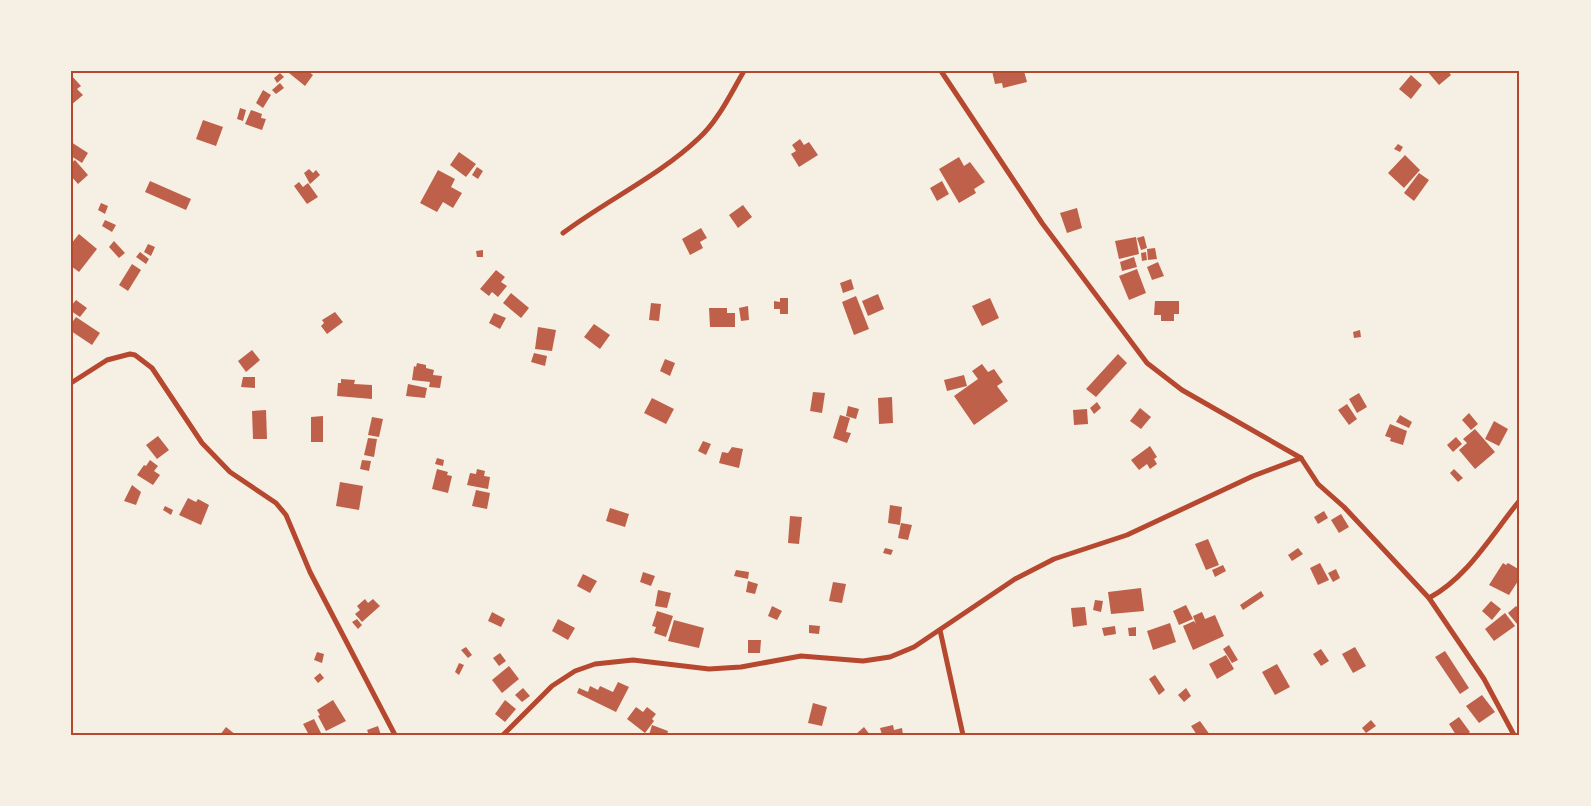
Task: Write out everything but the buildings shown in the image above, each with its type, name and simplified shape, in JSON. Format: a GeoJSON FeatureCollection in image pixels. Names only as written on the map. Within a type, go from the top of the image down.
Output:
{"type":"FeatureCollection","features":[{"type":"Feature","properties":{"kind":"street"},"geometry":{"type":"LineString","coordinates":[[563,233],[670,162],[700,137],[744,71]]}},
{"type":"Feature","properties":{"kind":"street"},"geometry":{"type":"LineString","coordinates":[[941,71],[1042,223],[1148,362],[1182,390],[1301,458],[1318,484],[1344,507],[1429,598],[1484,678],[1514,735]]}},
{"type":"Feature","properties":{"kind":"street"},"geometry":{"type":"LineString","coordinates":[[71,383],[107,360],[130,354],[135,355],[152,368],[202,443],[230,472],[276,503],[286,515],[310,572],[395,735]]}},
{"type":"Feature","properties":{"kind":"street"},"geometry":{"type":"LineString","coordinates":[[503,735],[552,686],[575,671],[595,664],[633,660],[709,669],[741,667],[801,656],[863,661],[890,658],[914,647],[1015,579],[1054,559],[1127,535],[1253,476],[1301,458]]}},
{"type":"Feature","properties":{"kind":"street"},"geometry":{"type":"LineString","coordinates":[[1429,598],[1444,590],[1459,576],[1520,500]]}},
{"type":"Feature","properties":{"kind":"street"},"geometry":{"type":"LineString","coordinates":[[940,630],[963,735]]}}]}
